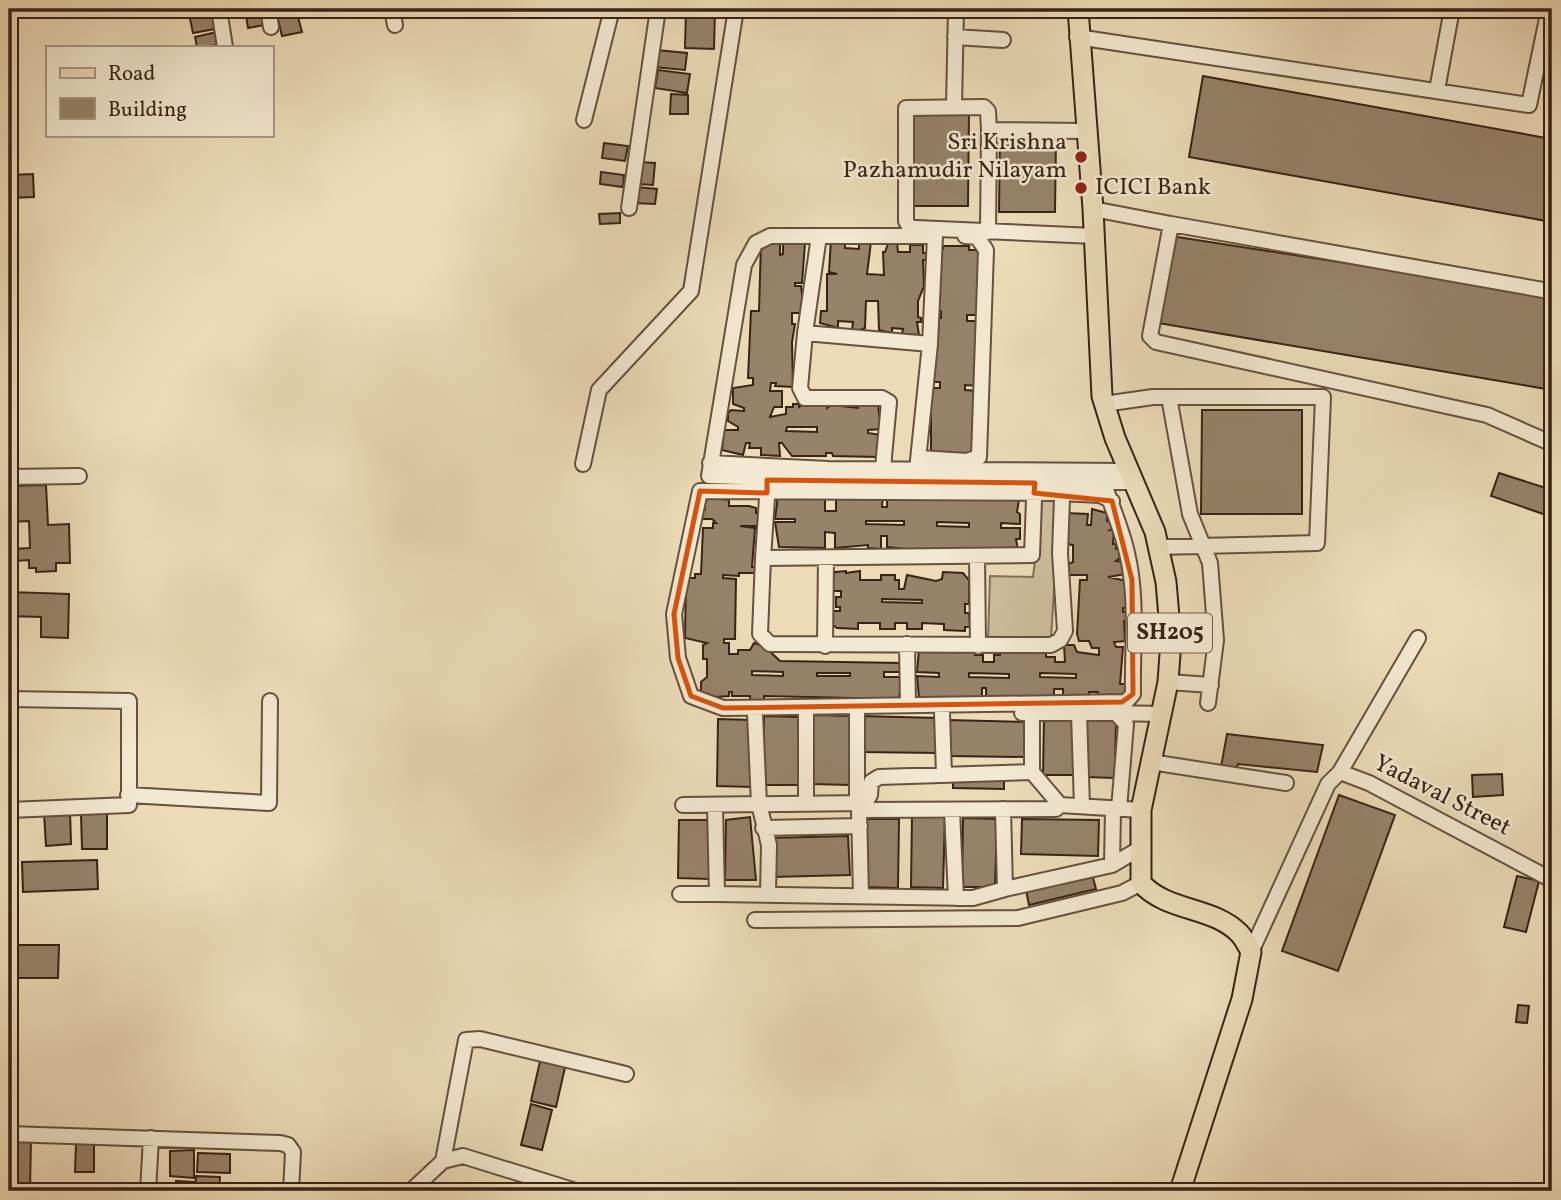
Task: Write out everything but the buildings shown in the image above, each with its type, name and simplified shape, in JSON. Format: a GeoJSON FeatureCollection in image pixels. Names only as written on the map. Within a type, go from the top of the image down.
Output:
{"type":"FeatureCollection","features":[{"type":"Feature","properties":{"kind":"main road","name":"SH205"},"geometry":{"type":"LineString","coordinates":[[1077,9],[1077,37],[1093,209],[1104,404],[1158,547],[1166,582],[1171,640],[1168,682],[1141,810],[1141,883]]}},
{"type":"Feature","properties":{"kind":"main road"},"geometry":{"type":"LineString","coordinates":[[1141,883],[1158,899],[1219,921],[1239,933],[1251,952],[1242,999],[1180,1191]]}},
{"type":"Feature","properties":{"kind":"street"},"geometry":{"type":"LineString","coordinates":[[219,9],[225,46]]}},
{"type":"Feature","properties":{"kind":"street"},"geometry":{"type":"LineString","coordinates":[[268,9],[271,27]]}},
{"type":"Feature","properties":{"kind":"street"},"geometry":{"type":"LineString","coordinates":[[393,9],[395,25]]}},
{"type":"Feature","properties":{"kind":"street"},"geometry":{"type":"LineString","coordinates":[[584,120],[612,9]]}},
{"type":"Feature","properties":{"kind":"street"},"geometry":{"type":"LineString","coordinates":[[629,208],[658,9]]}},
{"type":"Feature","properties":{"kind":"street"},"geometry":{"type":"LineString","coordinates":[[583,464],[599,390],[691,291],[736,9]]}},
{"type":"Feature","properties":{"kind":"street"},"geometry":{"type":"LineString","coordinates":[[954,107],[956,9]]}},
{"type":"Feature","properties":{"kind":"street"},"geometry":{"type":"LineString","coordinates":[[1437,90],[1451,9]]}},
{"type":"Feature","properties":{"kind":"street"},"geometry":{"type":"LineString","coordinates":[[1077,37],[1529,105],[1549,9]]}},
{"type":"Feature","properties":{"kind":"street"},"geometry":{"type":"LineString","coordinates":[[956,37],[1003,40]]}},
{"type":"Feature","properties":{"kind":"street"},"geometry":{"type":"LineString","coordinates":[[988,232],[989,130],[984,107],[912,106],[905,110],[907,226],[988,232],[1094,236]]}},
{"type":"Feature","properties":{"kind":"street"},"geometry":{"type":"LineString","coordinates":[[989,130],[1086,131]]}},
{"type":"Feature","properties":{"kind":"street"},"geometry":{"type":"LineString","coordinates":[[1093,209],[1549,290]]}},
{"type":"Feature","properties":{"kind":"street"},"geometry":{"type":"LineString","coordinates":[[1171,224],[1150,336],[1156,342],[1488,415],[1546,441]]}},
{"type":"Feature","properties":{"kind":"street"},"geometry":{"type":"LineString","coordinates":[[920,470],[979,457],[986,250],[977,237],[770,236],[756,243],[744,265],[709,476],[768,480],[1035,483],[1131,477]]}},
{"type":"Feature","properties":{"kind":"street"},"geometry":{"type":"LineString","coordinates":[[820,236],[805,332],[801,393],[812,399],[886,399],[890,407],[883,471]]}},
{"type":"Feature","properties":{"kind":"street"},"geometry":{"type":"LineString","coordinates":[[920,470],[935,236]]}},
{"type":"Feature","properties":{"kind":"street"},"geometry":{"type":"LineString","coordinates":[[805,332],[930,344]]}},
{"type":"Feature","properties":{"kind":"street"},"geometry":{"type":"LineString","coordinates":[[1169,397],[1190,514],[1210,563],[1216,640],[1208,703]]}},
{"type":"Feature","properties":{"kind":"street"},"geometry":{"type":"LineString","coordinates":[[1104,404],[1169,397],[1323,397],[1317,543],[1158,547]]}},
{"type":"Feature","properties":{"kind":"street"},"geometry":{"type":"LineString","coordinates":[[711,458],[754,459],[883,471]]}},
{"type":"Feature","properties":{"kind":"street"},"geometry":{"type":"LineString","coordinates":[[1102,477],[1112,501],[1132,580],[1133,694],[1130,700],[723,708],[691,696],[678,658],[674,614],[700,491],[768,480],[920,470],[1035,483],[1063,482],[1112,501]]}},
{"type":"Feature","properties":{"kind":"street"},"geometry":{"type":"LineString","coordinates":[[9,478],[79,476]]}},
{"type":"Feature","properties":{"kind":"street"},"geometry":{"type":"LineString","coordinates":[[768,480],[760,634],[763,641],[778,645],[825,646],[907,643],[1051,645],[1064,635],[1063,482]]}},
{"type":"Feature","properties":{"kind":"street"},"geometry":{"type":"LineString","coordinates":[[763,558],[1032,555],[1035,483]]}},
{"type":"Feature","properties":{"kind":"street"},"geometry":{"type":"LineString","coordinates":[[977,556],[978,646]]}},
{"type":"Feature","properties":{"kind":"street"},"geometry":{"type":"LineString","coordinates":[[825,646],[826,558]]}},
{"type":"Feature","properties":{"kind":"street"},"geometry":{"type":"LineString","coordinates":[[1340,772],[1418,638]]}},
{"type":"Feature","properties":{"kind":"street"},"geometry":{"type":"LineString","coordinates":[[907,643],[908,705]]}},
{"type":"Feature","properties":{"kind":"street"},"geometry":{"type":"LineString","coordinates":[[1168,682],[1211,685]]}},
{"type":"Feature","properties":{"kind":"street"},"geometry":{"type":"LineString","coordinates":[[9,699],[129,701],[129,800]]}},
{"type":"Feature","properties":{"kind":"street"},"geometry":{"type":"LineString","coordinates":[[9,810],[129,800],[269,803],[270,701]]}},
{"type":"Feature","properties":{"kind":"street"},"geometry":{"type":"LineString","coordinates":[[806,713],[806,804]]}},
{"type":"Feature","properties":{"kind":"street"},"geometry":{"type":"LineString","coordinates":[[857,713],[857,803]]}},
{"type":"Feature","properties":{"kind":"street"},"geometry":{"type":"LineString","coordinates":[[942,713],[944,775]]}},
{"type":"Feature","properties":{"kind":"street"},"geometry":{"type":"LineString","coordinates":[[1032,713],[1032,772],[1059,805]]}},
{"type":"Feature","properties":{"kind":"street"},"geometry":{"type":"LineString","coordinates":[[1079,713],[1082,806]]}},
{"type":"Feature","properties":{"kind":"street"},"geometry":{"type":"LineString","coordinates":[[1112,864],[1126,724],[1116,713]]}},
{"type":"Feature","properties":{"kind":"street"},"geometry":{"type":"LineString","coordinates":[[713,714],[1161,714]]}},
{"type":"Feature","properties":{"kind":"street"},"geometry":{"type":"LineString","coordinates":[[755,714],[759,804],[769,845],[768,894]]}},
{"type":"Feature","properties":{"kind":"street"},"geometry":{"type":"LineString","coordinates":[[1151,762],[1286,783]]}},
{"type":"Feature","properties":{"kind":"street"},"geometry":{"type":"LineString","coordinates":[[683,805],[857,803],[867,800],[871,782],[879,777],[1032,772]]}},
{"type":"Feature","properties":{"kind":"street","name":"Yadaval Street"},"geometry":{"type":"LineString","coordinates":[[1251,952],[1328,783],[1340,772],[1369,783],[1552,880]]}},
{"type":"Feature","properties":{"kind":"street"},"geometry":{"type":"LineString","coordinates":[[861,896],[859,810],[1056,809],[1059,805],[1141,810]]}},
{"type":"Feature","properties":{"kind":"street"},"geometry":{"type":"LineString","coordinates":[[715,806],[717,894]]}},
{"type":"Feature","properties":{"kind":"street"},"geometry":{"type":"LineString","coordinates":[[1003,808],[1005,889]]}},
{"type":"Feature","properties":{"kind":"street"},"geometry":{"type":"LineString","coordinates":[[952,811],[956,898]]}},
{"type":"Feature","properties":{"kind":"street"},"geometry":{"type":"LineString","coordinates":[[763,828],[859,826]]}},
{"type":"Feature","properties":{"kind":"street"},"geometry":{"type":"LineString","coordinates":[[680,894],[973,898],[1112,864],[1139,849]]}},
{"type":"Feature","properties":{"kind":"street"},"geometry":{"type":"LineString","coordinates":[[755,920],[1018,918],[1122,893],[1141,883]]}},
{"type":"Feature","properties":{"kind":"street"},"geometry":{"type":"LineString","coordinates":[[443,1161],[466,1040],[480,1039],[626,1074]]}},
{"type":"Feature","properties":{"kind":"street"},"geometry":{"type":"LineString","coordinates":[[9,1134],[151,1138],[288,1146],[293,1152],[291,1191]]}},
{"type":"Feature","properties":{"kind":"street"},"geometry":{"type":"LineString","coordinates":[[148,1191],[151,1138]]}},
{"type":"Feature","properties":{"kind":"street"},"geometry":{"type":"LineString","coordinates":[[411,1191],[443,1161],[463,1156],[576,1191]]}},
{"type":"Feature","properties":{"kind":"highlighted area"},"geometry":{"type":"Polygon","coordinates":[[[767,480],[1035,483],[1034,493],[1112,501],[1132,580],[1133,694],[1122,702],[723,708],[691,696],[678,658],[674,614],[700,491],[767,493],[767,480]]]}},
{"type":"Feature","properties":{"kind":"shaded area"},"geometry":{"type":"Polygon","coordinates":[[[1060,496],[1051,638],[988,642],[990,576],[1033,577],[1042,500],[1060,496]]]}},
{"type":"Feature","properties":{"kind":"place","name":"Sri Krishna Pazhamudir Nilayam"},"geometry":{"type":"Point","coordinates":[1081,157]}},
{"type":"Feature","properties":{"kind":"place","name":"ICICI Bank"},"geometry":{"type":"Point","coordinates":[1081,188]}}]}
